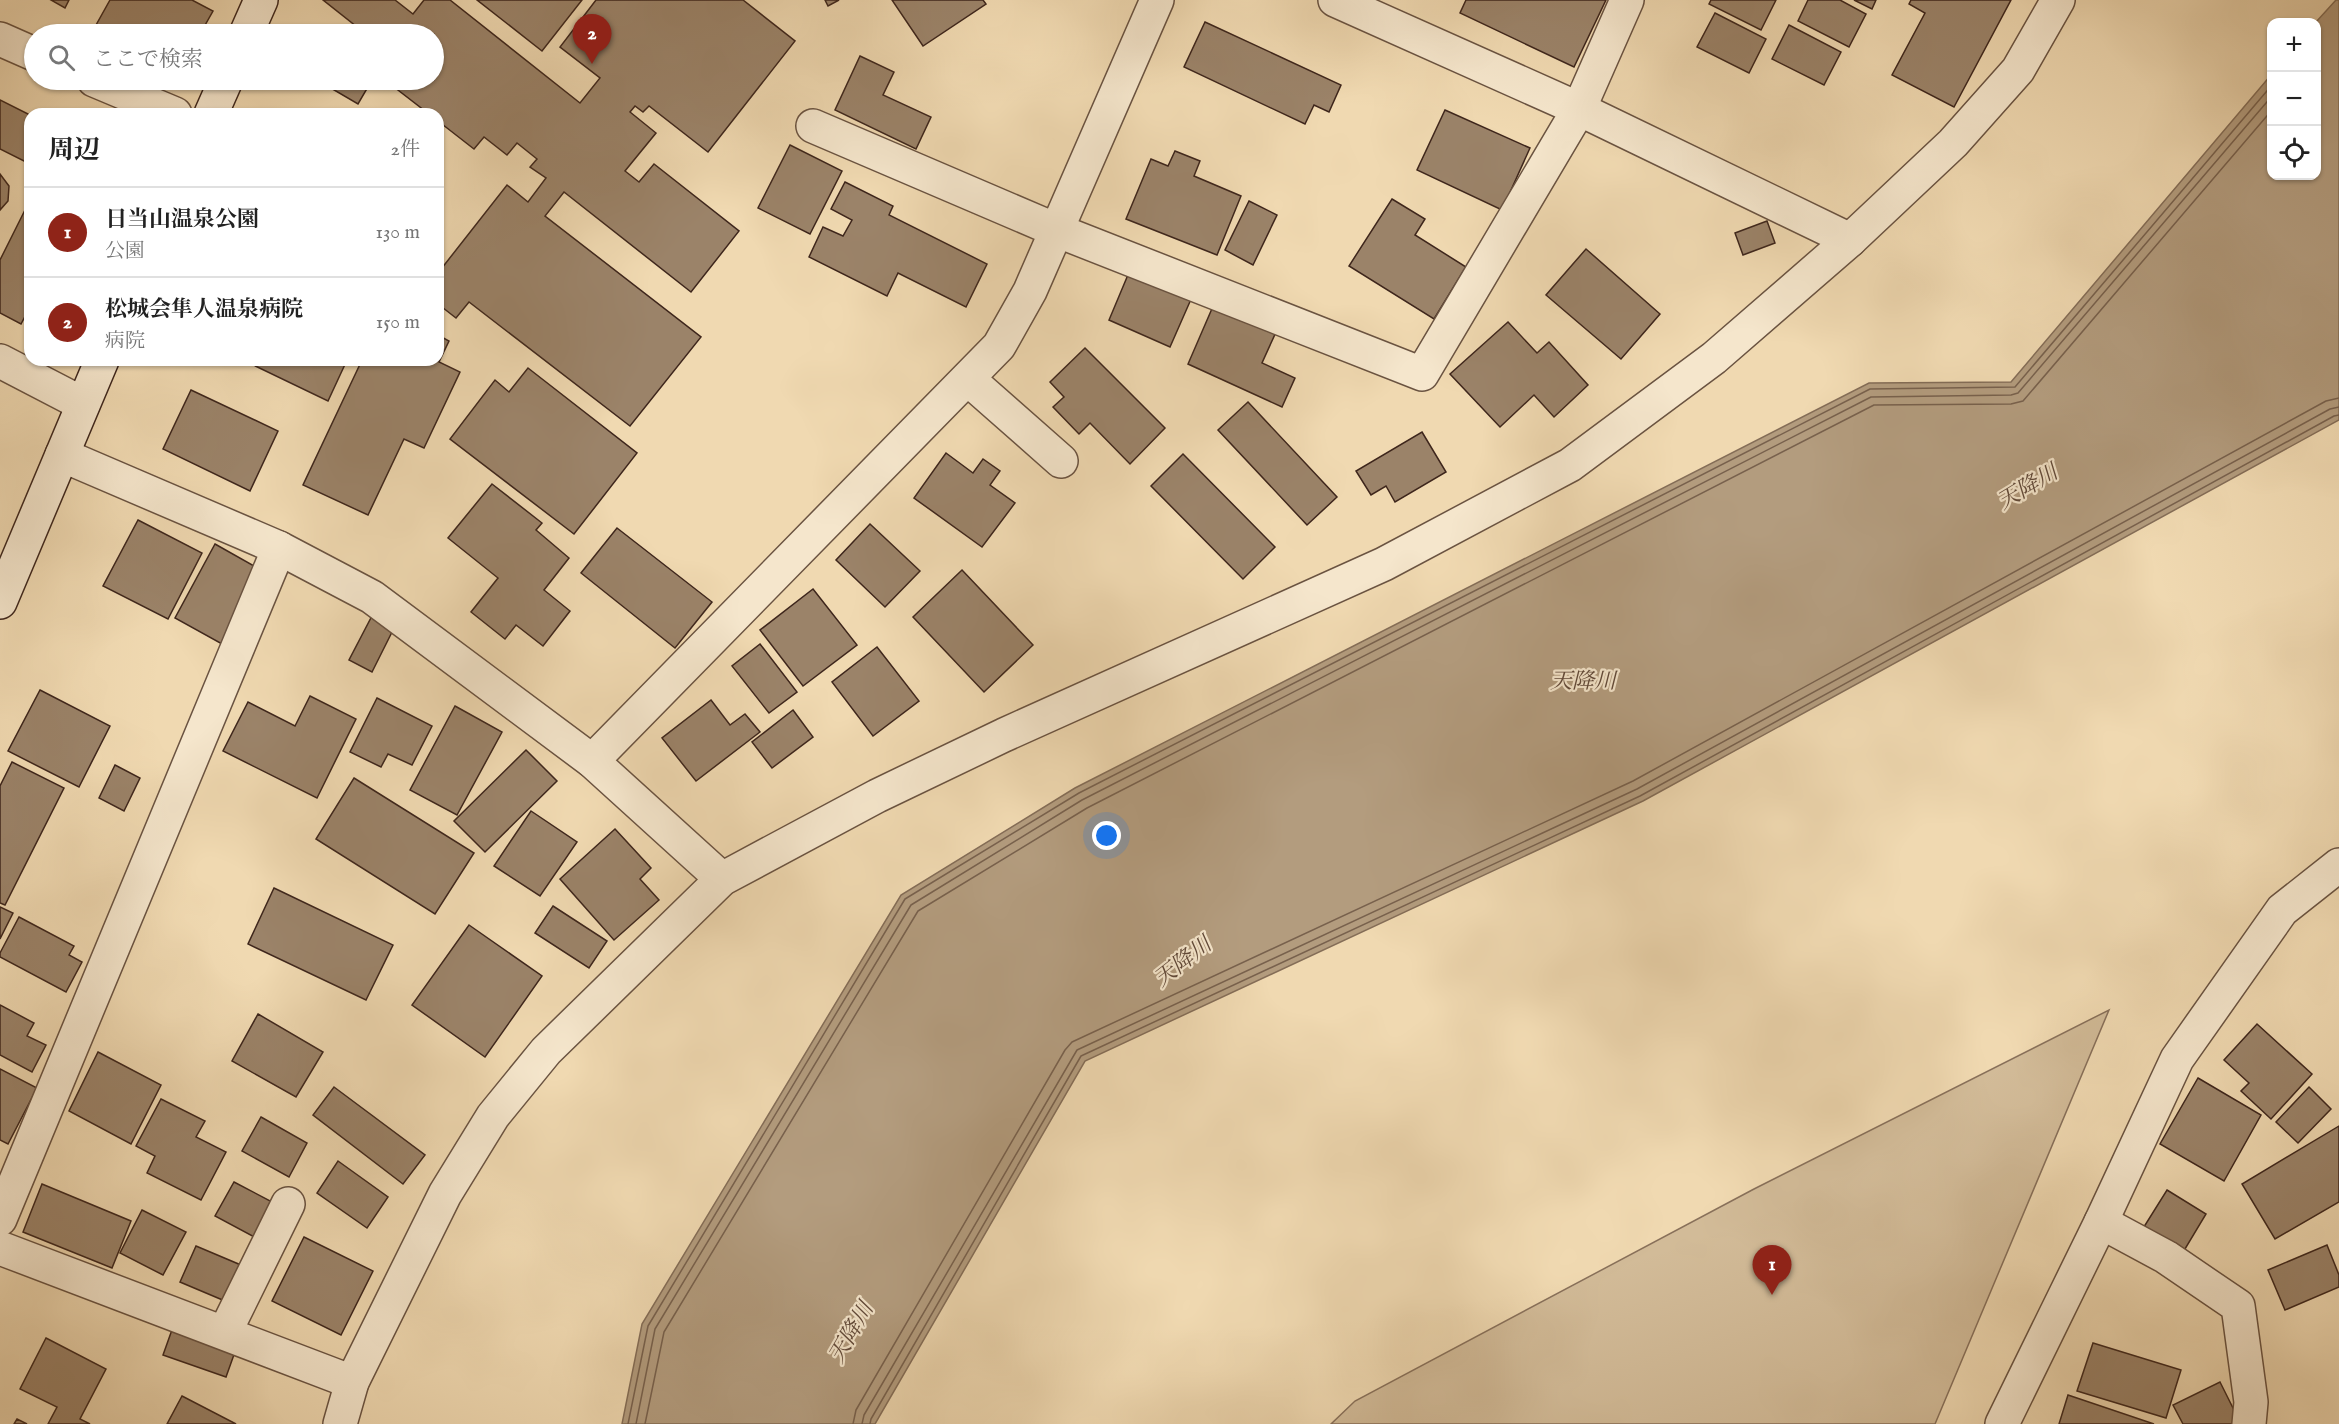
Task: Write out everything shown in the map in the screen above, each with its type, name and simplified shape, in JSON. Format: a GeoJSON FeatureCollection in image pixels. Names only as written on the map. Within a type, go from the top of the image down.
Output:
{"type":"FeatureCollection","features":[{"type":"Feature","properties":{"kind":"street"},"geometry":{"type":"LineString","coordinates":[[250,24],[261,0]]}},
{"type":"Feature","properties":{"kind":"street"},"geometry":{"type":"LineString","coordinates":[[592,761],[999,346],[1030,291],[1157,0]]}},
{"type":"Feature","properties":{"kind":"street"},"geometry":{"type":"LineString","coordinates":[[1335,0],[1579,109],[1850,240]]}},
{"type":"Feature","properties":{"kind":"street"},"geometry":{"type":"LineString","coordinates":[[813,126],[1056,230],[1422,374],[1579,109],[1627,0]]}},
{"type":"Feature","properties":{"kind":"street"},"geometry":{"type":"LineString","coordinates":[[340,1424],[352,1382],[445,1194],[493,1116],[546,1051],[722,879],[930,770],[1384,564],[1570,465],[1714,358],[1959,148],[2018,70],[2058,0]]}},
{"type":"Feature","properties":{"kind":"street"},"geometry":{"type":"LineString","coordinates":[[0,39],[24,50]]}},
{"type":"Feature","properties":{"kind":"street"},"geometry":{"type":"LineString","coordinates":[[118,90],[161,108]]}},
{"type":"Feature","properties":{"kind":"street"},"geometry":{"type":"LineString","coordinates":[[214,108],[222,90]]}},
{"type":"Feature","properties":{"kind":"street"},"geometry":{"type":"LineString","coordinates":[[0,361],[83,404]]}},
{"type":"Feature","properties":{"kind":"street"},"geometry":{"type":"LineString","coordinates":[[0,602],[99,366]]}},
{"type":"Feature","properties":{"kind":"street"},"geometry":{"type":"LineString","coordinates":[[968,379],[1061,461]]}},
{"type":"Feature","properties":{"kind":"street"},"geometry":{"type":"LineString","coordinates":[[62,455],[279,548],[372,597],[592,761],[722,879]]}},
{"type":"Feature","properties":{"kind":"street"},"geometry":{"type":"LineString","coordinates":[[0,1219],[279,548]]}},
{"type":"Feature","properties":{"kind":"street"},"geometry":{"type":"LineString","coordinates":[[2002,1424],[2101,1222],[2177,1059],[2282,910],[2339,865]]}},
{"type":"Feature","properties":{"kind":"street"},"geometry":{"type":"LineString","coordinates":[[225,1332],[288,1204]]}},
{"type":"Feature","properties":{"kind":"street"},"geometry":{"type":"LineString","coordinates":[[2101,1222],[2166,1257],[2238,1306],[2251,1402],[2249,1424]]}},
{"type":"Feature","properties":{"kind":"street"},"geometry":{"type":"LineString","coordinates":[[0,1248],[352,1382]]}},
{"type":"Feature","properties":{"kind":"shaded area"},"geometry":{"type":"Polygon","coordinates":[[[2109,1010],[1935,1424],[1331,1424],[1355,1401],[1754,1189],[2109,1010]]]}},
{"type":"Feature","properties":{"kind":"water","name":"天降川"},"geometry":{"type":"Polygon","coordinates":[[[2336,0],[2339,0],[2339,420],[1643,801],[1085,1061],[875,1424],[622,1424],[642,1324],[901,895],[1075,788],[1869,383],[2011,382],[2267,80],[2267,180],[2321,180],[2320,18],[2336,0]]]}},
{"type":"Feature","properties":{"kind":"building"},"geometry":{"type":"Polygon","coordinates":[[[51,0],[69,0],[65,8],[51,0]]]}},
{"type":"Feature","properties":{"kind":"building"},"geometry":{"type":"Polygon","coordinates":[[[110,0],[192,0],[213,11],[206,24],[97,24],[110,0]]]}},
{"type":"Feature","properties":{"kind":"building"},"geometry":{"type":"Polygon","coordinates":[[[323,0],[395,0],[413,14],[424,0],[450,0],[580,103],[600,78],[560,47],[596,0],[743,0],[795,41],[708,152],[649,106],[643,112],[635,106],[630,112],[656,133],[625,171],[639,182],[654,164],[739,231],[691,292],[564,192],[545,216],[701,337],[630,426],[469,302],[456,318],[444,309],[444,265],[507,185],[528,202],[546,178],[530,167],[537,159],[517,143],[507,155],[484,137],[474,149],[444,126],[444,108],[421,108],[398,90],[444,90],[444,24],[353,24],[323,0]]]}},
{"type":"Feature","properties":{"kind":"building"},"geometry":{"type":"Polygon","coordinates":[[[477,0],[582,0],[542,51],[477,0]]]}},
{"type":"Feature","properties":{"kind":"building"},"geometry":{"type":"Polygon","coordinates":[[[825,0],[839,0],[828,6],[825,0]]]}},
{"type":"Feature","properties":{"kind":"building"},"geometry":{"type":"Polygon","coordinates":[[[892,0],[983,0],[986,4],[923,46],[892,0]]]}},
{"type":"Feature","properties":{"kind":"building"},"geometry":{"type":"Polygon","coordinates":[[[1466,0],[1606,0],[1574,67],[1460,13],[1466,0]]]}},
{"type":"Feature","properties":{"kind":"building"},"geometry":{"type":"Polygon","coordinates":[[[1711,0],[1776,0],[1761,30],[1709,4],[1711,0]]]}},
{"type":"Feature","properties":{"kind":"building"},"geometry":{"type":"Polygon","coordinates":[[[1808,0],[1840,0],[1866,14],[1849,47],[1798,21],[1808,0]]]}},
{"type":"Feature","properties":{"kind":"building"},"geometry":{"type":"Polygon","coordinates":[[[1854,0],[1876,0],[1872,9],[1854,0]]]}},
{"type":"Feature","properties":{"kind":"building"},"geometry":{"type":"Polygon","coordinates":[[[1911,0],[2011,0],[1954,107],[1892,75],[1925,13],[1909,4],[1911,0]]]}},
{"type":"Feature","properties":{"kind":"building"},"geometry":{"type":"Polygon","coordinates":[[[1715,13],[1766,39],[1749,73],[1697,47],[1715,13]]]}},
{"type":"Feature","properties":{"kind":"building"},"geometry":{"type":"Polygon","coordinates":[[[1205,22],[1341,85],[1329,112],[1314,105],[1305,124],[1184,67],[1205,22]]]}},
{"type":"Feature","properties":{"kind":"building"},"geometry":{"type":"Polygon","coordinates":[[[1789,25],[1841,52],[1824,85],[1772,59],[1789,25]]]}},
{"type":"Feature","properties":{"kind":"building"},"geometry":{"type":"Polygon","coordinates":[[[860,56],[894,72],[883,95],[931,117],[916,149],[835,110],[860,56]]]}},
{"type":"Feature","properties":{"kind":"building"},"geometry":{"type":"Polygon","coordinates":[[[334,90],[366,90],[358,104],[334,90]]]}},
{"type":"Feature","properties":{"kind":"building"},"geometry":{"type":"Polygon","coordinates":[[[0,100],[24,112],[24,161],[0,149],[0,100]]]}},
{"type":"Feature","properties":{"kind":"building"},"geometry":{"type":"Polygon","coordinates":[[[1445,110],[1530,148],[1502,210],[1417,170],[1445,110]]]}},
{"type":"Feature","properties":{"kind":"building"},"geometry":{"type":"Polygon","coordinates":[[[790,145],[842,171],[810,234],[758,208],[790,145]]]}},
{"type":"Feature","properties":{"kind":"building"},"geometry":{"type":"Polygon","coordinates":[[[1175,151],[1200,161],[1194,176],[1241,196],[1217,255],[1126,219],[1151,159],[1168,166],[1175,151]]]}},
{"type":"Feature","properties":{"kind":"building"},"geometry":{"type":"Polygon","coordinates":[[[0,174],[9,186],[8,201],[0,210],[0,174]]]}},
{"type":"Feature","properties":{"kind":"building"},"geometry":{"type":"Polygon","coordinates":[[[845,182],[893,206],[889,215],[987,264],[966,307],[898,273],[887,296],[809,257],[823,227],[843,236],[852,220],[831,209],[845,182]]]}},
{"type":"Feature","properties":{"kind":"building"},"geometry":{"type":"Polygon","coordinates":[[[1392,199],[1425,219],[1415,235],[1466,267],[1434,319],[1349,266],[1392,199]]]}},
{"type":"Feature","properties":{"kind":"building"},"geometry":{"type":"Polygon","coordinates":[[[1249,201],[1277,215],[1253,265],[1225,250],[1249,201]]]}},
{"type":"Feature","properties":{"kind":"building"},"geometry":{"type":"Polygon","coordinates":[[[24,212],[24,318],[21,324],[0,313],[0,260],[24,212]]]}},
{"type":"Feature","properties":{"kind":"building"},"geometry":{"type":"Polygon","coordinates":[[[1767,221],[1775,243],[1743,255],[1735,233],[1767,221]]]}},
{"type":"Feature","properties":{"kind":"building"},"geometry":{"type":"Polygon","coordinates":[[[1586,249],[1660,314],[1621,359],[1546,295],[1586,249]]]}},
{"type":"Feature","properties":{"kind":"building"},"geometry":{"type":"Polygon","coordinates":[[[1130,270],[1192,297],[1170,347],[1109,320],[1130,270]]]}},
{"type":"Feature","properties":{"kind":"building"},"geometry":{"type":"Polygon","coordinates":[[[1214,304],[1276,332],[1262,363],[1295,378],[1282,407],[1188,364],[1214,304]]]}},
{"type":"Feature","properties":{"kind":"building"},"geometry":{"type":"Polygon","coordinates":[[[1508,322],[1537,353],[1549,342],[1588,385],[1554,417],[1534,395],[1500,427],[1450,374],[1508,322]]]}},
{"type":"Feature","properties":{"kind":"building"},"geometry":{"type":"Polygon","coordinates":[[[444,338],[449,341],[444,352],[444,338]]]}},
{"type":"Feature","properties":{"kind":"building"},"geometry":{"type":"Polygon","coordinates":[[[1085,348],[1165,428],[1130,464],[1090,423],[1079,434],[1053,407],[1064,397],[1050,382],[1085,348]]]}},
{"type":"Feature","properties":{"kind":"building"},"geometry":{"type":"Polygon","coordinates":[[[444,364],[460,372],[424,448],[404,439],[368,515],[303,485],[359,366],[444,364]]]}},
{"type":"Feature","properties":{"kind":"building"},"geometry":{"type":"Polygon","coordinates":[[[255,366],[344,366],[328,401],[255,366]]]}},
{"type":"Feature","properties":{"kind":"building"},"geometry":{"type":"Polygon","coordinates":[[[528,368],[637,453],[574,534],[450,439],[495,380],[509,392],[528,368]]]}},
{"type":"Feature","properties":{"kind":"building"},"geometry":{"type":"Polygon","coordinates":[[[191,390],[278,431],[250,491],[163,449],[191,390]]]}},
{"type":"Feature","properties":{"kind":"building"},"geometry":{"type":"Polygon","coordinates":[[[1248,402],[1337,497],[1307,525],[1218,430],[1248,402]]]}},
{"type":"Feature","properties":{"kind":"building"},"geometry":{"type":"Polygon","coordinates":[[[1422,432],[1446,472],[1395,502],[1386,486],[1371,495],[1356,471],[1422,432]]]}},
{"type":"Feature","properties":{"kind":"building"},"geometry":{"type":"Polygon","coordinates":[[[946,453],[973,473],[983,459],[1000,471],[990,485],[1015,503],[982,547],[914,498],[946,453]]]}},
{"type":"Feature","properties":{"kind":"building"},"geometry":{"type":"Polygon","coordinates":[[[1183,454],[1275,547],[1243,579],[1151,486],[1183,454]]]}},
{"type":"Feature","properties":{"kind":"building"},"geometry":{"type":"Polygon","coordinates":[[[492,484],[542,523],[536,530],[569,558],[544,590],[570,611],[543,646],[516,625],[505,639],[471,612],[498,578],[448,538],[492,484]]]}},
{"type":"Feature","properties":{"kind":"building"},"geometry":{"type":"Polygon","coordinates":[[[138,520],[202,553],[168,619],[103,586],[138,520]]]}},
{"type":"Feature","properties":{"kind":"building"},"geometry":{"type":"Polygon","coordinates":[[[870,524],[920,571],[885,607],[836,560],[870,524]]]}},
{"type":"Feature","properties":{"kind":"building"},"geometry":{"type":"Polygon","coordinates":[[[617,528],[712,602],[675,648],[581,573],[617,528]]]}},
{"type":"Feature","properties":{"kind":"building"},"geometry":{"type":"Polygon","coordinates":[[[215,544],[263,571],[222,644],[175,618],[215,544]]]}},
{"type":"Feature","properties":{"kind":"building"},"geometry":{"type":"Polygon","coordinates":[[[962,570],[1033,645],[984,692],[913,617],[962,570]]]}},
{"type":"Feature","properties":{"kind":"building"},"geometry":{"type":"Polygon","coordinates":[[[813,589],[857,645],[803,686],[760,630],[813,589]]]}},
{"type":"Feature","properties":{"kind":"building"},"geometry":{"type":"Polygon","coordinates":[[[374,612],[396,624],[372,672],[349,660],[374,612]]]}},
{"type":"Feature","properties":{"kind":"building"},"geometry":{"type":"Polygon","coordinates":[[[760,644],[797,692],[769,713],[732,666],[760,644]]]}},
{"type":"Feature","properties":{"kind":"building"},"geometry":{"type":"Polygon","coordinates":[[[877,647],[919,701],[873,736],[832,682],[877,647]]]}},
{"type":"Feature","properties":{"kind":"building"},"geometry":{"type":"Polygon","coordinates":[[[40,690],[110,726],[79,787],[8,751],[40,690]]]}},
{"type":"Feature","properties":{"kind":"building"},"geometry":{"type":"Polygon","coordinates":[[[310,696],[356,719],[317,798],[223,751],[248,702],[295,726],[310,696]]]}},
{"type":"Feature","properties":{"kind":"building"},"geometry":{"type":"Polygon","coordinates":[[[377,698],[432,726],[412,765],[388,754],[381,767],[350,752],[377,698]]]}},
{"type":"Feature","properties":{"kind":"building"},"geometry":{"type":"Polygon","coordinates":[[[711,700],[730,725],[745,714],[760,732],[696,781],[662,738],[711,700]]]}},
{"type":"Feature","properties":{"kind":"building"},"geometry":{"type":"Polygon","coordinates":[[[455,706],[502,732],[457,815],[410,790],[455,706]]]}},
{"type":"Feature","properties":{"kind":"building"},"geometry":{"type":"Polygon","coordinates":[[[793,710],[813,737],[772,768],[752,742],[793,710]]]}},
{"type":"Feature","properties":{"kind":"building"},"geometry":{"type":"Polygon","coordinates":[[[526,750],[557,781],[485,852],[454,821],[526,750]]]}},
{"type":"Feature","properties":{"kind":"building"},"geometry":{"type":"Polygon","coordinates":[[[12,762],[64,788],[5,905],[0,903],[0,786],[12,762]]]}},
{"type":"Feature","properties":{"kind":"building"},"geometry":{"type":"Polygon","coordinates":[[[115,765],[140,778],[124,811],[99,798],[115,765]]]}},
{"type":"Feature","properties":{"kind":"building"},"geometry":{"type":"Polygon","coordinates":[[[354,778],[474,853],[435,914],[316,839],[354,778]]]}},
{"type":"Feature","properties":{"kind":"building"},"geometry":{"type":"Polygon","coordinates":[[[531,811],[577,842],[540,896],[494,866],[531,811]]]}},
{"type":"Feature","properties":{"kind":"building"},"geometry":{"type":"Polygon","coordinates":[[[615,829],[651,868],[640,879],[659,900],[614,940],[560,879],[615,829]]]}},
{"type":"Feature","properties":{"kind":"building"},"geometry":{"type":"Polygon","coordinates":[[[274,888],[393,945],[366,1000],[248,944],[274,888]]]}},
{"type":"Feature","properties":{"kind":"building"},"geometry":{"type":"Polygon","coordinates":[[[553,906],[607,941],[589,968],[535,933],[553,906]]]}},
{"type":"Feature","properties":{"kind":"building"},"geometry":{"type":"Polygon","coordinates":[[[0,907],[13,913],[0,939],[0,907]]]}},
{"type":"Feature","properties":{"kind":"building"},"geometry":{"type":"Polygon","coordinates":[[[19,917],[74,946],[69,955],[82,962],[66,992],[0,957],[19,917]]]}},
{"type":"Feature","properties":{"kind":"building"},"geometry":{"type":"Polygon","coordinates":[[[469,925],[542,976],[485,1057],[412,1005],[469,925]]]}},
{"type":"Feature","properties":{"kind":"building"},"geometry":{"type":"Polygon","coordinates":[[[0,1005],[34,1023],[27,1036],[46,1045],[32,1072],[0,1055],[0,1005]]]}},
{"type":"Feature","properties":{"kind":"building"},"geometry":{"type":"Polygon","coordinates":[[[258,1014],[323,1052],[296,1097],[232,1061],[258,1014]]]}},
{"type":"Feature","properties":{"kind":"building"},"geometry":{"type":"Polygon","coordinates":[[[2257,1024],[2312,1074],[2271,1119],[2241,1091],[2249,1083],[2224,1060],[2257,1024]]]}},
{"type":"Feature","properties":{"kind":"building"},"geometry":{"type":"Polygon","coordinates":[[[98,1052],[161,1085],[131,1144],[69,1111],[98,1052]]]}},
{"type":"Feature","properties":{"kind":"building"},"geometry":{"type":"Polygon","coordinates":[[[0,1069],[37,1088],[8,1144],[0,1140],[0,1069]]]}},
{"type":"Feature","properties":{"kind":"building"},"geometry":{"type":"Polygon","coordinates":[[[2198,1078],[2261,1115],[2224,1181],[2160,1144],[2198,1078]]]}},
{"type":"Feature","properties":{"kind":"building"},"geometry":{"type":"Polygon","coordinates":[[[334,1087],[425,1155],[403,1184],[313,1115],[334,1087]]]}},
{"type":"Feature","properties":{"kind":"building"},"geometry":{"type":"Polygon","coordinates":[[[2309,1087],[2331,1109],[2298,1143],[2276,1122],[2309,1087]]]}},
{"type":"Feature","properties":{"kind":"building"},"geometry":{"type":"Polygon","coordinates":[[[161,1099],[205,1121],[196,1137],[226,1152],[201,1200],[147,1173],[155,1156],[136,1146],[161,1099]]]}},
{"type":"Feature","properties":{"kind":"building"},"geometry":{"type":"Polygon","coordinates":[[[261,1117],[307,1143],[289,1177],[242,1151],[261,1117]]]}},
{"type":"Feature","properties":{"kind":"building"},"geometry":{"type":"Polygon","coordinates":[[[2339,1126],[2339,1202],[2275,1239],[2242,1184],[2339,1126]]]}},
{"type":"Feature","properties":{"kind":"building"},"geometry":{"type":"Polygon","coordinates":[[[338,1161],[388,1197],[367,1228],[317,1193],[338,1161]]]}},
{"type":"Feature","properties":{"kind":"building"},"geometry":{"type":"Polygon","coordinates":[[[234,1182],[276,1204],[258,1239],[215,1216],[234,1182]]]}},
{"type":"Feature","properties":{"kind":"building"},"geometry":{"type":"Polygon","coordinates":[[[42,1184],[131,1221],[112,1268],[23,1232],[42,1184]]]}},
{"type":"Feature","properties":{"kind":"building"},"geometry":{"type":"Polygon","coordinates":[[[2167,1190],[2206,1214],[2182,1254],[2142,1230],[2167,1190]]]}},
{"type":"Feature","properties":{"kind":"building"},"geometry":{"type":"Polygon","coordinates":[[[142,1210],[186,1232],[163,1275],[120,1253],[142,1210]]]}},
{"type":"Feature","properties":{"kind":"building"},"geometry":{"type":"Polygon","coordinates":[[[304,1237],[373,1271],[341,1335],[272,1301],[304,1237]]]}},
{"type":"Feature","properties":{"kind":"building"},"geometry":{"type":"Polygon","coordinates":[[[2327,1245],[2339,1275],[2339,1287],[2285,1310],[2268,1270],[2327,1245]]]}},
{"type":"Feature","properties":{"kind":"building"},"geometry":{"type":"Polygon","coordinates":[[[196,1246],[248,1268],[232,1304],[180,1282],[196,1246]]]}},
{"type":"Feature","properties":{"kind":"building"},"geometry":{"type":"Polygon","coordinates":[[[173,1327],[236,1349],[226,1377],[163,1355],[173,1327]]]}},
{"type":"Feature","properties":{"kind":"building"},"geometry":{"type":"Polygon","coordinates":[[[46,1338],[106,1369],[80,1419],[90,1424],[48,1424],[57,1407],[20,1389],[46,1338]]]}},
{"type":"Feature","properties":{"kind":"building"},"geometry":{"type":"Polygon","coordinates":[[[2093,1343],[2181,1370],[2166,1418],[2077,1391],[2093,1343]]]}},
{"type":"Feature","properties":{"kind":"building"},"geometry":{"type":"Polygon","coordinates":[[[2220,1382],[2241,1424],[2183,1424],[2173,1405],[2220,1382]]]}},
{"type":"Feature","properties":{"kind":"building"},"geometry":{"type":"Polygon","coordinates":[[[2068,1395],[2154,1424],[2059,1424],[2068,1395]]]}},
{"type":"Feature","properties":{"kind":"building"},"geometry":{"type":"Polygon","coordinates":[[[182,1396],[236,1424],[167,1424],[182,1396]]]}},
{"type":"Feature","properties":{"kind":"building"},"geometry":{"type":"Polygon","coordinates":[[[17,1419],[27,1424],[14,1424],[17,1419]]]}},
{"type":"Feature","properties":{"kind":"place","name":"松城会隼人温泉病院"},"geometry":{"type":"Point","coordinates":[592,64]}},
{"type":"Feature","properties":{"kind":"place","name":"日当山温泉公園"},"geometry":{"type":"Point","coordinates":[1772,1295]}}]}
